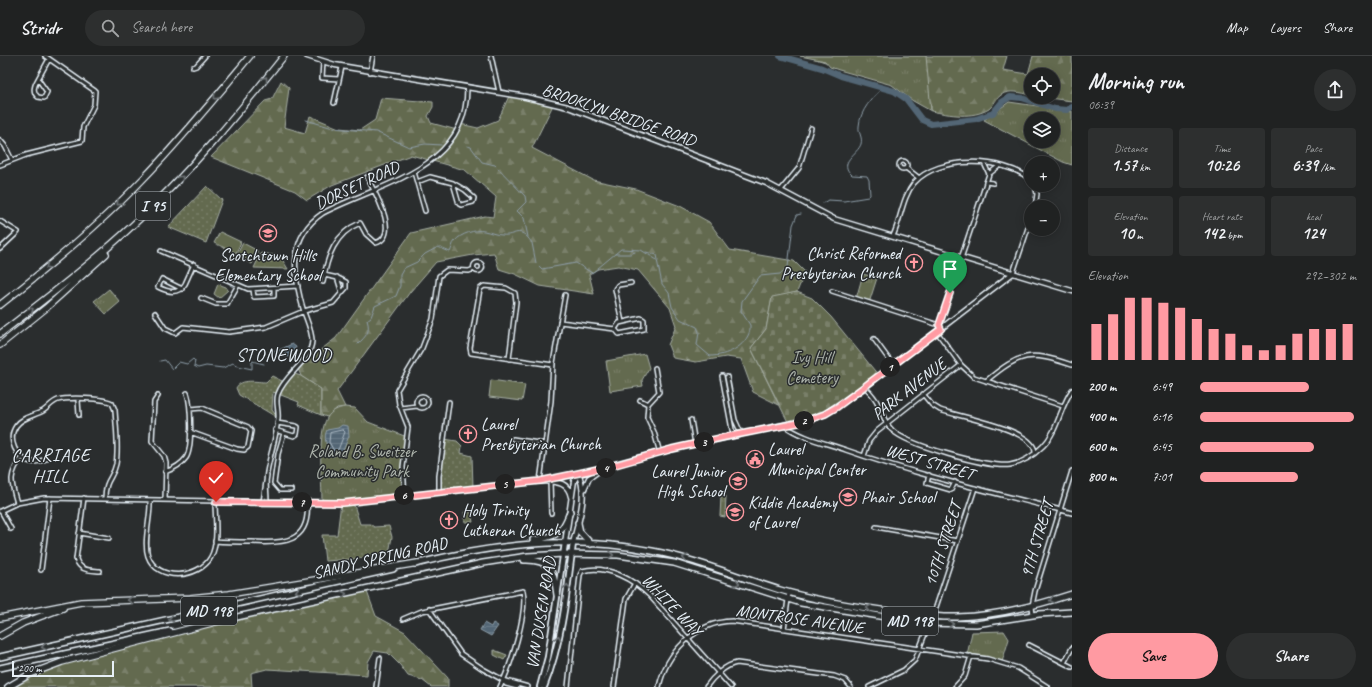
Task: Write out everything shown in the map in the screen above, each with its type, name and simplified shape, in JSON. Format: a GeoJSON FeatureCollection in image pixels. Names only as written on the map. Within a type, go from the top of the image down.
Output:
{"type":"FeatureCollection","features":[{"type":"Feature","properties":{"kind":"highway","name":"I 95"},"geometry":{"type":"LineString","coordinates":[[0,305],[77,242],[141,181],[184,135],[250,56]]}},
{"type":"Feature","properties":{"kind":"highway","name":"I 95"},"geometry":{"type":"LineString","coordinates":[[0,334],[68,282],[133,225],[205,152],[284,56]]}},
{"type":"Feature","properties":{"kind":"highway"},"geometry":{"type":"LineString","coordinates":[[0,345],[82,277],[133,225]]}},
{"type":"Feature","properties":{"kind":"highway"},"geometry":{"type":"LineString","coordinates":[[0,618],[68,603],[109,600],[190,598],[229,594],[418,563]]}},
{"type":"Feature","properties":{"kind":"highway"},"geometry":{"type":"LineString","coordinates":[[0,636],[23,623],[54,610],[109,600]]}},
{"type":"Feature","properties":{"kind":"highway"},"geometry":{"type":"LineString","coordinates":[[8,687],[30,674],[62,662],[224,620]]}},
{"type":"Feature","properties":{"kind":"main road"},"geometry":{"type":"LineString","coordinates":[[496,547],[553,536],[563,528],[570,512]]}},
{"type":"Feature","properties":{"kind":"main road"},"geometry":{"type":"LineString","coordinates":[[578,523],[580,532],[591,544]]}},
{"type":"Feature","properties":{"kind":"main road","name":"SANDY SPRING ROAD"},"geometry":{"type":"LineString","coordinates":[[0,657],[418,563],[496,547],[535,543],[591,544],[650,550],[711,566],[789,592]]}},
{"type":"Feature","properties":{"kind":"main road","name":"VAN DUSEN ROAD"},"geometry":{"type":"LineString","coordinates":[[540,687],[548,657],[565,543]]}},
{"type":"Feature","properties":{"kind":"main road","name":"VAN DUSEN ROAD"},"geometry":{"type":"LineString","coordinates":[[544,687],[551,666],[559,632],[573,543]]}},
{"type":"Feature","properties":{"kind":"main road","name":"SANDY SPRING ROAD"},"geometry":{"type":"LineString","coordinates":[[0,668],[483,563],[528,556],[572,554],[624,556],[674,563],[788,600]]}},
{"type":"Feature","properties":{"kind":"main road"},"geometry":{"type":"LineString","coordinates":[[483,563],[529,560],[546,564],[553,573],[557,595]]}},
{"type":"Feature","properties":{"kind":"main road","name":"MD 198"},"geometry":{"type":"LineString","coordinates":[[789,592],[826,601],[932,616],[975,616],[1032,606],[1072,594]]}},
{"type":"Feature","properties":{"kind":"main road","name":"MD 198"},"geometry":{"type":"LineString","coordinates":[[788,600],[836,610],[930,623],[976,624],[1033,614],[1072,612]]}},
{"type":"Feature","properties":{"kind":"street"},"geometry":{"type":"LineString","coordinates":[[0,165],[12,160],[82,141],[82,127],[94,105],[95,91],[45,56]]}},
{"type":"Feature","properties":{"kind":"street"},"geometry":{"type":"LineString","coordinates":[[193,67],[196,66],[205,56]]}},
{"type":"Feature","properties":{"kind":"street","name":"BROOKLYN BRIDGE ROAD"},"geometry":{"type":"LineString","coordinates":[[307,56],[323,62],[370,72],[499,92],[543,100],[568,107],[781,190],[834,219],[1072,291]]}},
{"type":"Feature","properties":{"kind":"street"},"geometry":{"type":"LineString","coordinates":[[370,72],[373,56]]}},
{"type":"Feature","properties":{"kind":"street"},"geometry":{"type":"LineString","coordinates":[[491,56],[499,92]]}},
{"type":"Feature","properties":{"kind":"street"},"geometry":{"type":"LineString","coordinates":[[38,79],[47,92],[44,98],[38,98],[35,93],[34,86],[49,59]]}},
{"type":"Feature","properties":{"kind":"street"},"geometry":{"type":"LineString","coordinates":[[323,62],[321,71],[322,78],[339,79]]}},
{"type":"Feature","properties":{"kind":"street"},"geometry":{"type":"LineString","coordinates":[[334,103],[342,66]]}},
{"type":"Feature","properties":{"kind":"street","name":"DORSET ROAD"},"geometry":{"type":"LineString","coordinates":[[267,502],[266,475],[277,423],[278,394],[288,378],[308,355],[311,347],[312,336],[304,312],[295,270],[295,254],[300,236],[308,226],[323,213],[414,172],[432,160],[457,130],[465,109],[467,87]]}},
{"type":"Feature","properties":{"kind":"street"},"geometry":{"type":"LineString","coordinates":[[781,190],[799,168],[811,128]]}},
{"type":"Feature","properties":{"kind":"street"},"geometry":{"type":"LineString","coordinates":[[0,140],[5,146],[12,160]]}},
{"type":"Feature","properties":{"kind":"street"},"geometry":{"type":"LineString","coordinates":[[984,163],[989,174]]}},
{"type":"Feature","properties":{"kind":"street"},"geometry":{"type":"LineString","coordinates":[[893,236],[908,194],[919,178],[925,173],[958,164],[984,163],[1016,171],[1024,176]]}},
{"type":"Feature","properties":{"kind":"street"},"geometry":{"type":"LineString","coordinates":[[939,328],[986,182],[989,174],[999,166]]}},
{"type":"Feature","properties":{"kind":"street"},"geometry":{"type":"LineString","coordinates":[[906,168],[919,178]]}},
{"type":"Feature","properties":{"kind":"street","name":"DORSET ROAD"},"geometry":{"type":"LineString","coordinates":[[414,172],[425,211]]}},
{"type":"Feature","properties":{"kind":"street"},"geometry":{"type":"LineString","coordinates":[[323,282],[332,249],[342,235],[360,223],[366,234],[376,242],[383,237],[387,229],[387,223],[367,177]]}},
{"type":"Feature","properties":{"kind":"street"},"geometry":{"type":"LineString","coordinates":[[417,182],[432,177],[453,183],[466,190],[474,198],[473,202],[461,205],[458,204],[453,183]]}},
{"type":"Feature","properties":{"kind":"street"},"geometry":{"type":"LineString","coordinates":[[986,182],[993,183]]}},
{"type":"Feature","properties":{"kind":"street"},"geometry":{"type":"LineString","coordinates":[[0,221],[18,232],[0,249]]}},
{"type":"Feature","properties":{"kind":"street"},"geometry":{"type":"LineString","coordinates":[[11,529],[0,511],[17,503],[50,498],[343,503],[439,491],[550,480],[602,469],[741,433],[803,422],[825,414],[865,387],[939,328],[1013,273],[1025,236]]}},
{"type":"Feature","properties":{"kind":"street"},"geometry":{"type":"LineString","coordinates":[[161,251],[194,264],[238,285],[253,289],[298,286]]}},
{"type":"Feature","properties":{"kind":"street"},"geometry":{"type":"LineString","coordinates":[[182,289],[162,279],[158,287],[171,292],[182,289],[194,264]]}},
{"type":"Feature","properties":{"kind":"street"},"geometry":{"type":"LineString","coordinates":[[405,495],[403,467],[408,429],[397,395],[398,387],[422,348],[433,319],[439,276],[447,270],[469,271],[474,269]]}},
{"type":"Feature","properties":{"kind":"street"},"geometry":{"type":"LineString","coordinates":[[155,313],[165,328],[175,333],[183,327],[213,331],[251,330],[280,322],[304,312],[333,303],[346,288],[346,282],[337,277],[324,275]]}},
{"type":"Feature","properties":{"kind":"street"},"geometry":{"type":"LineString","coordinates":[[337,277],[342,294]]}},
{"type":"Feature","properties":{"kind":"street"},"geometry":{"type":"LineString","coordinates":[[622,322],[615,289],[618,285],[631,283]]}},
{"type":"Feature","properties":{"kind":"street"},"geometry":{"type":"LineString","coordinates":[[201,298],[218,304],[229,302],[238,285]]}},
{"type":"Feature","properties":{"kind":"street"},"geometry":{"type":"LineString","coordinates":[[509,359],[516,302],[515,293],[506,288],[484,286],[480,289],[478,298],[470,350],[475,355],[553,365]]}},
{"type":"Feature","properties":{"kind":"street"},"geometry":{"type":"LineString","coordinates":[[253,289],[254,297],[271,298],[274,296],[274,288]]}},
{"type":"Feature","properties":{"kind":"street"},"geometry":{"type":"LineString","coordinates":[[832,291],[939,328],[961,365],[974,377],[1063,406]]}},
{"type":"Feature","properties":{"kind":"street"},"geometry":{"type":"LineString","coordinates":[[540,481],[551,401],[553,365],[565,295]]}},
{"type":"Feature","properties":{"kind":"street"},"geometry":{"type":"LineString","coordinates":[[560,322],[615,329],[617,333],[620,334],[646,327],[642,318],[622,322],[617,325],[615,329]]}},
{"type":"Feature","properties":{"kind":"street"},"geometry":{"type":"LineString","coordinates":[[874,339],[893,365]]}},
{"type":"Feature","properties":{"kind":"street"},"geometry":{"type":"LineString","coordinates":[[986,381],[1011,362],[1029,356],[1042,356],[1072,365]]}},
{"type":"Feature","properties":{"kind":"street","name":"PARK AVENUE"},"geometry":{"type":"LineString","coordinates":[[864,456],[871,438],[886,423],[961,365]]}},
{"type":"Feature","properties":{"kind":"street"},"geometry":{"type":"LineString","coordinates":[[655,368],[659,392],[648,404],[647,417],[654,432],[660,453]]}},
{"type":"Feature","properties":{"kind":"street"},"geometry":{"type":"LineString","coordinates":[[722,376],[733,435]]}},
{"type":"Feature","properties":{"kind":"street"},"geometry":{"type":"LineString","coordinates":[[727,377],[735,420],[741,433]]}},
{"type":"Feature","properties":{"kind":"street"},"geometry":{"type":"LineString","coordinates":[[865,387],[878,404],[886,423],[892,431],[909,441],[986,464],[1002,466],[1016,464],[1029,458],[1048,440],[1072,390]]}},
{"type":"Feature","properties":{"kind":"street"},"geometry":{"type":"LineString","coordinates":[[165,472],[177,466],[187,457],[190,451],[190,402],[187,393]]}},
{"type":"Feature","properties":{"kind":"street"},"geometry":{"type":"LineString","coordinates":[[923,394],[932,405],[940,410],[1019,434],[1031,443],[1035,452]]}},
{"type":"Feature","properties":{"kind":"street"},"geometry":{"type":"LineString","coordinates":[[423,395],[427,397],[426,408],[420,410],[417,406],[418,397],[423,395]]}},
{"type":"Feature","properties":{"kind":"street"},"geometry":{"type":"LineString","coordinates":[[158,396],[154,402],[152,441],[164,456],[165,500]]}},
{"type":"Feature","properties":{"kind":"street"},"geometry":{"type":"LineString","coordinates":[[46,459],[35,462],[22,457],[15,450],[12,441],[14,430],[18,424],[27,417],[42,412],[56,401],[104,399],[112,403],[114,408],[116,458],[115,467],[105,485],[105,499]]}},
{"type":"Feature","properties":{"kind":"street"},"geometry":{"type":"LineString","coordinates":[[78,400],[79,415]]}},
{"type":"Feature","properties":{"kind":"street"},"geometry":{"type":"LineString","coordinates":[[640,400],[648,404]]}},
{"type":"Feature","properties":{"kind":"street"},"geometry":{"type":"LineString","coordinates":[[439,491],[439,476],[449,402]]}},
{"type":"Feature","properties":{"kind":"street"},"geometry":{"type":"LineString","coordinates":[[401,408],[417,406]]}},
{"type":"Feature","properties":{"kind":"street"},"geometry":{"type":"LineString","coordinates":[[190,409],[202,408],[248,427],[251,431],[248,447],[244,450],[237,449],[190,432]]}},
{"type":"Feature","properties":{"kind":"street"},"geometry":{"type":"LineString","coordinates":[[690,420],[695,444]]}},
{"type":"Feature","properties":{"kind":"street"},"geometry":{"type":"LineString","coordinates":[[275,430],[296,435],[298,427],[277,423]]}},
{"type":"Feature","properties":{"kind":"street","name":"WEST STREET"},"geometry":{"type":"LineString","coordinates":[[784,425],[797,433],[864,456],[974,488],[1072,513]]}},
{"type":"Feature","properties":{"kind":"street"},"geometry":{"type":"LineString","coordinates":[[284,433],[275,475],[276,487],[282,490],[291,490]]}},
{"type":"Feature","properties":{"kind":"street"},"geometry":{"type":"LineString","coordinates":[[513,439],[544,444]]}},
{"type":"Feature","properties":{"kind":"street"},"geometry":{"type":"LineString","coordinates":[[17,503],[11,477],[14,467],[22,457]]}},
{"type":"Feature","properties":{"kind":"street"},"geometry":{"type":"LineString","coordinates":[[583,495],[589,478],[602,469]]}},
{"type":"Feature","properties":{"kind":"street","name":"9TH STREET"},"geometry":{"type":"LineString","coordinates":[[1033,614],[1032,606],[1059,510],[1072,471]]}},
{"type":"Feature","properties":{"kind":"street","name":"VAN DUSEN ROAD"},"geometry":{"type":"LineString","coordinates":[[573,543],[583,495],[582,483],[578,474]]}},
{"type":"Feature","properties":{"kind":"street","name":"VAN DUSEN ROAD"},"geometry":{"type":"LineString","coordinates":[[565,543],[574,481],[578,474]]}},
{"type":"Feature","properties":{"kind":"street"},"geometry":{"type":"LineString","coordinates":[[262,502],[266,475],[275,475]]}},
{"type":"Feature","properties":{"kind":"street"},"geometry":{"type":"LineString","coordinates":[[929,475],[927,482],[929,485],[951,490],[955,482]]}},
{"type":"Feature","properties":{"kind":"street"},"geometry":{"type":"LineString","coordinates":[[550,480],[566,486],[570,491],[571,502]]}},
{"type":"Feature","properties":{"kind":"street"},"geometry":{"type":"LineString","coordinates":[[550,480],[550,513]]}},
{"type":"Feature","properties":{"kind":"street","name":"10TH STREET"},"geometry":{"type":"LineString","coordinates":[[936,607],[974,488]]}},
{"type":"Feature","properties":{"kind":"street"},"geometry":{"type":"LineString","coordinates":[[41,570],[50,498]]}},
{"type":"Feature","properties":{"kind":"street"},"geometry":{"type":"LineString","coordinates":[[84,498],[77,562],[84,569],[100,571]]}},
{"type":"Feature","properties":{"kind":"street"},"geometry":{"type":"LineString","coordinates":[[150,500],[147,551],[151,563],[162,572],[170,574],[184,573],[200,568],[211,556],[215,541],[216,502]]}},
{"type":"Feature","properties":{"kind":"street"},"geometry":{"type":"LineString","coordinates":[[215,541],[273,543],[290,540],[303,530],[307,516],[307,502]]}},
{"type":"Feature","properties":{"kind":"street"},"geometry":{"type":"LineString","coordinates":[[876,527],[958,542]]}},
{"type":"Feature","properties":{"kind":"street"},"geometry":{"type":"LineString","coordinates":[[79,533],[109,538]]}},
{"type":"Feature","properties":{"kind":"street","name":"WHITE WAY"},"geometry":{"type":"LineString","coordinates":[[568,687],[580,573],[585,570],[603,571],[622,576],[635,583],[689,639],[731,687]]}},
{"type":"Feature","properties":{"kind":"street"},"geometry":{"type":"LineString","coordinates":[[614,687],[626,599],[635,583]]}},
{"type":"Feature","properties":{"kind":"street"},"geometry":{"type":"LineString","coordinates":[[403,618],[429,609],[522,591],[523,607],[519,630],[513,654],[500,687]]}},
{"type":"Feature","properties":{"kind":"street"},"geometry":{"type":"LineString","coordinates":[[784,629],[789,592]]}},
{"type":"Feature","properties":{"kind":"street"},"geometry":{"type":"LineString","coordinates":[[429,609],[461,654],[503,680],[528,687]]}},
{"type":"Feature","properties":{"kind":"street"},"geometry":{"type":"LineString","coordinates":[[869,687],[908,668],[916,660],[932,616]]}},
{"type":"Feature","properties":{"kind":"street","name":"MONTROSE AVENUE"},"geometry":{"type":"LineString","coordinates":[[659,687],[664,670],[670,659],[689,639],[706,626],[725,622],[971,656],[1012,665],[1032,675],[1045,686]]}},
{"type":"Feature","properties":{"kind":"street"},"geometry":{"type":"LineString","coordinates":[[1029,645],[1072,668]]}},
{"type":"Feature","properties":{"kind":"street"},"geometry":{"type":"LineString","coordinates":[[1064,663],[1072,648]]}},
{"type":"Feature","properties":{"kind":"street"},"geometry":{"type":"LineString","coordinates":[[955,687],[965,676],[971,656]]}},
{"type":"Feature","properties":{"kind":"street"},"geometry":{"type":"LineString","coordinates":[[376,687],[380,658]]}},
{"type":"Feature","properties":{"kind":"street"},"geometry":{"type":"LineString","coordinates":[[706,687],[731,664],[743,664],[834,676],[845,680],[851,687]]}},
{"type":"Feature","properties":{"kind":"street"},"geometry":{"type":"LineString","coordinates":[[503,680],[506,684],[517,687]]}},
{"type":"Feature","properties":{"kind":"green space"},"geometry":{"type":"Polygon","coordinates":[[[800,56],[926,56],[931,111],[913,101],[892,85],[830,67],[825,61],[800,56]]]}},
{"type":"Feature","properties":{"kind":"green space"},"geometry":{"type":"Polygon","coordinates":[[[806,56],[1007,56],[1003,70],[1024,73],[1024,94],[1016,92],[1004,93],[999,96],[989,109],[968,115],[946,114],[931,111],[931,106],[906,87],[806,56]]]}},
{"type":"Feature","properties":{"kind":"green space"},"geometry":{"type":"Polygon","coordinates":[[[1033,56],[1072,56],[1072,101],[1060,100],[1060,68],[1030,68],[1033,56]]]}},
{"type":"Feature","properties":{"kind":"green space"},"geometry":{"type":"Polygon","coordinates":[[[281,81],[289,88],[284,127],[305,133],[310,116],[339,128],[360,130],[375,120],[381,98],[433,102],[433,107],[428,116],[431,123],[457,130],[460,124],[478,128],[498,120],[510,94],[554,103],[532,148],[593,180],[636,189],[680,206],[709,222],[730,250],[794,261],[805,272],[797,292],[772,298],[766,329],[751,348],[779,405],[753,392],[741,359],[726,357],[696,362],[673,358],[668,345],[676,326],[670,308],[638,270],[618,266],[598,269],[589,274],[594,294],[540,286],[515,274],[499,269],[494,253],[473,255],[436,262],[410,292],[337,391],[345,407],[337,408],[327,417],[321,415],[321,389],[301,376],[297,366],[308,355],[318,352],[336,338],[411,233],[485,216],[493,217],[496,197],[465,170],[411,155],[332,185],[307,200],[295,191],[211,157],[265,101],[272,99],[281,81]]]}},
{"type":"Feature","properties":{"kind":"green space"},"geometry":{"type":"Polygon","coordinates":[[[1009,102],[1072,111],[1072,165],[1060,160],[1060,156],[1052,156],[1037,148],[1060,148],[1060,112],[1024,112],[1024,141],[984,120],[1009,102]]]}},
{"type":"Feature","properties":{"kind":"green space"},"geometry":{"type":"Polygon","coordinates":[[[207,186],[222,200],[206,243],[168,227],[207,186]]]}},
{"type":"Feature","properties":{"kind":"green space"},"geometry":{"type":"Polygon","coordinates":[[[220,232],[241,242],[236,253],[214,243],[220,232]]]}},
{"type":"Feature","properties":{"kind":"green space"},"geometry":{"type":"Polygon","coordinates":[[[243,243],[258,251],[252,264],[236,256],[243,243]]]}},
{"type":"Feature","properties":{"kind":"green space"},"geometry":{"type":"Polygon","coordinates":[[[261,253],[280,256],[288,269],[254,268],[261,253]]]}},
{"type":"Feature","properties":{"kind":"green space"},"geometry":{"type":"Polygon","coordinates":[[[863,274],[877,278],[869,303],[856,299],[863,274]]]}},
{"type":"Feature","properties":{"kind":"green space"},"geometry":{"type":"Polygon","coordinates":[[[218,284],[226,287],[228,290],[219,298],[214,294],[218,284]]]}},
{"type":"Feature","properties":{"kind":"green space"},"geometry":{"type":"Polygon","coordinates":[[[109,289],[120,302],[106,314],[94,301],[109,289]]]}},
{"type":"Feature","properties":{"kind":"green space","name":"Ivy Hill Cemetery"},"geometry":{"type":"Polygon","coordinates":[[[797,292],[812,298],[831,317],[879,376],[857,393],[816,418],[789,424],[751,348],[766,329],[772,297],[797,292]]]}},
{"type":"Feature","properties":{"kind":"green space"},"geometry":{"type":"Polygon","coordinates":[[[645,354],[649,368],[642,380],[643,386],[610,391],[606,361],[645,354]]]}},
{"type":"Feature","properties":{"kind":"green space"},"geometry":{"type":"Polygon","coordinates":[[[291,373],[301,376],[321,389],[321,415],[298,405],[299,402],[273,392],[272,410],[278,418],[239,395],[236,388],[238,385],[245,382],[266,382],[272,376],[284,382],[291,373]]]}},
{"type":"Feature","properties":{"kind":"green space"},"geometry":{"type":"Polygon","coordinates":[[[491,380],[525,385],[522,401],[489,397],[491,380]]]}},
{"type":"Feature","properties":{"kind":"green space","name":"Roland B. Sweitzer Community Park"},"geometry":{"type":"Polygon","coordinates":[[[345,407],[355,408],[368,422],[407,437],[403,467],[405,495],[358,501],[322,502],[321,447],[324,426],[331,413],[337,409],[345,407]]]}},
{"type":"Feature","properties":{"kind":"green space"},"geometry":{"type":"Polygon","coordinates":[[[444,439],[457,441],[462,446],[461,453],[472,456],[473,487],[439,491],[444,439]]]}},
{"type":"Feature","properties":{"kind":"green space"},"geometry":{"type":"Polygon","coordinates":[[[721,496],[726,496],[725,517],[720,516],[721,496]]]}},
{"type":"Feature","properties":{"kind":"green space"},"geometry":{"type":"Polygon","coordinates":[[[353,502],[360,524],[370,524],[374,527],[389,526],[392,537],[389,553],[353,559],[325,561],[322,535],[337,535],[341,503],[353,502]]]}},
{"type":"Feature","properties":{"kind":"green space"},"geometry":{"type":"Polygon","coordinates":[[[464,512],[471,512],[473,522],[465,522],[464,512]]]}},
{"type":"Feature","properties":{"kind":"green space"},"geometry":{"type":"Polygon","coordinates":[[[366,589],[376,616],[405,632],[448,678],[448,687],[431,687],[422,680],[408,676],[388,653],[374,651],[368,662],[367,675],[267,669],[251,673],[252,687],[8,687],[83,656],[366,589]]]}},
{"type":"Feature","properties":{"kind":"green space"},"geometry":{"type":"Polygon","coordinates":[[[1004,631],[1009,639],[1002,662],[967,655],[972,632],[1004,631]]]}},
{"type":"Feature","properties":{"kind":"green space"},"geometry":{"type":"Polygon","coordinates":[[[494,650],[507,655],[504,660],[494,655],[494,650]]]}},
{"type":"Feature","properties":{"kind":"water"},"geometry":{"type":"Polygon","coordinates":[[[292,344],[296,347],[292,357],[272,355],[273,350],[277,351],[292,344]]]}},
{"type":"Feature","properties":{"kind":"water"},"geometry":{"type":"Polygon","coordinates":[[[342,425],[348,426],[349,436],[342,453],[333,456],[329,453],[325,436],[327,430],[338,428],[342,425]]]}},
{"type":"Feature","properties":{"kind":"water"},"geometry":{"type":"Polygon","coordinates":[[[484,623],[491,627],[493,623],[498,626],[491,636],[480,630],[484,623]]]}},
{"type":"Feature","properties":{"kind":"waterway"},"geometry":{"type":"LineString","coordinates":[[780,56],[822,68],[841,76],[894,91],[906,99],[922,120],[931,124],[976,119],[993,113],[1002,102],[1010,97],[1022,98],[1055,109],[1067,110],[1072,107]]}},
{"type":"Feature","properties":{"kind":"waterway"},"geometry":{"type":"LineString","coordinates":[[823,203],[828,200],[844,201],[868,197],[870,195],[869,180],[867,176],[852,175],[848,170],[847,162],[861,144],[859,128],[864,110],[875,95],[884,87]]}},
{"type":"Feature","properties":{"kind":"waterway"},"geometry":{"type":"LineString","coordinates":[[306,120],[333,128],[376,132],[409,147],[425,144],[441,145]]}},
{"type":"Feature","properties":{"kind":"waterway"},"geometry":{"type":"LineString","coordinates":[[467,146],[471,147],[482,162],[495,165],[525,196],[526,202],[517,211],[524,218],[528,237]]}},
{"type":"Feature","properties":{"kind":"waterway"},"geometry":{"type":"LineString","coordinates":[[358,344],[367,334],[367,320],[371,317],[375,306],[396,296],[400,286],[400,275],[404,268],[417,262],[425,254],[438,247],[450,252],[454,242],[461,236],[477,231],[486,231],[500,235],[517,233],[524,234],[532,243],[536,263],[542,269],[576,263],[592,273],[621,249],[641,250],[657,260],[662,284],[669,293],[672,307],[680,319],[697,327],[699,332],[697,345],[710,356],[716,356],[729,352],[740,346],[748,336],[750,325],[741,311],[742,301],[760,276],[780,274],[788,267],[793,225],[797,215],[801,214]]}},
{"type":"Feature","properties":{"kind":"waterway"},"geometry":{"type":"LineString","coordinates":[[615,254],[630,254],[635,252]]}},
{"type":"Feature","properties":{"kind":"waterway"},"geometry":{"type":"LineString","coordinates":[[646,252],[657,255],[658,260]]}},
{"type":"Feature","properties":{"kind":"waterway"},"geometry":{"type":"LineString","coordinates":[[160,361],[165,360],[172,369],[179,362],[187,364],[193,359],[195,361],[194,366],[198,368],[206,366],[223,368],[233,363],[238,366],[252,369],[252,361],[264,364]]}},
{"type":"Feature","properties":{"kind":"place","name":"Scotchtown Hills Elementary School"},"geometry":{"type":"Point","coordinates":[268,233]}},
{"type":"Feature","properties":{"kind":"place","name":"Christ Reformed Presbyterian Church"},"geometry":{"type":"Point","coordinates":[914,263]}},
{"type":"Feature","properties":{"kind":"place","name":"Laurel Presbyterian Church"},"geometry":{"type":"Point","coordinates":[468,434]}},
{"type":"Feature","properties":{"kind":"place","name":"Laurel Municipal Center"},"geometry":{"type":"Point","coordinates":[755,459]}},
{"type":"Feature","properties":{"kind":"place","name":"Laurel Junior High School"},"geometry":{"type":"Point","coordinates":[738,481]}},
{"type":"Feature","properties":{"kind":"place","name":"Phair School"},"geometry":{"type":"Point","coordinates":[848,497]}},
{"type":"Feature","properties":{"kind":"place","name":"Kiddie Academy of Laurel"},"geometry":{"type":"Point","coordinates":[735,512]}},
{"type":"Feature","properties":{"kind":"place","name":"Holy Trinity Lutheran Church"},"geometry":{"type":"Point","coordinates":[449,520]}},
{"type":"Feature","properties":{"kind":"district","name":"STONEWOOD"},"geometry":{"type":"Point","coordinates":[284,355]}},
{"type":"Feature","properties":{"kind":"district","name":"CARRIAGE HILL"},"geometry":{"type":"Point","coordinates":[51,465]}},
{"type":"Feature","properties":{"kind":"route"},"geometry":{"type":"LineString","coordinates":[[216,502],[343,503],[540,481],[608,467],[672,449],[725,437],[803,422],[825,414],[837,407],[941,329],[939,325],[950,293]]}}]}
